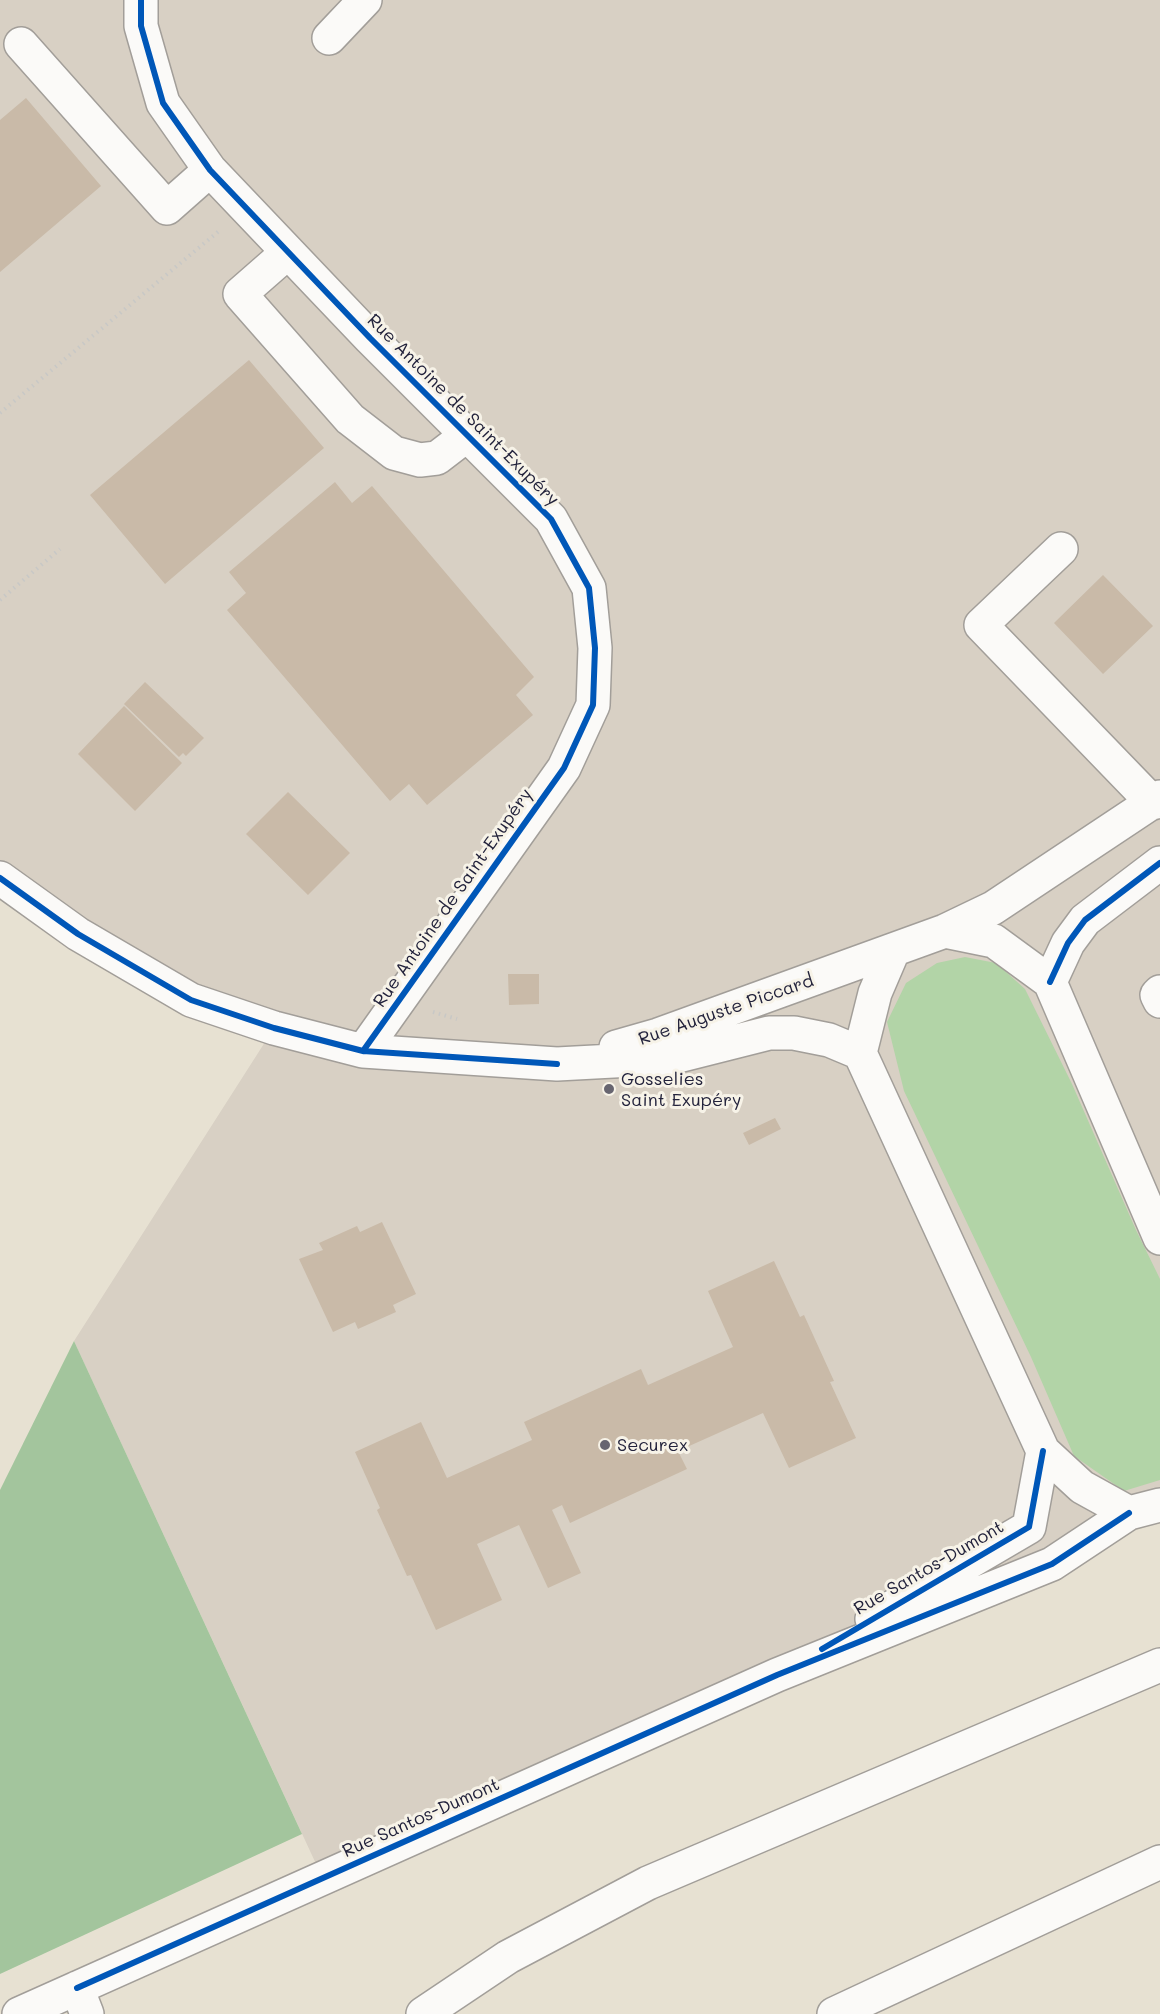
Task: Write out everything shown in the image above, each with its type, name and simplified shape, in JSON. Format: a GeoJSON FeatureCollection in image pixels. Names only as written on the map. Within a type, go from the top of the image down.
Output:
{"type":"FeatureCollection","features":[{"type":"Feature","properties":{"kind":"street","name":"Rue Antoine de Saint-Exupéry"},"geometry":{"type":"LineString","coordinates":[[141,0],[141,27],[163,103],[210,170],[370,338],[551,519],[589,588],[595,648],[593,705],[564,768],[363,1051]]}},
{"type":"Feature","properties":{"kind":"street"},"geometry":{"type":"LineString","coordinates":[[329,38],[365,0]]}},
{"type":"Feature","properties":{"kind":"street"},"geometry":{"type":"LineString","coordinates":[[21,44],[167,208],[210,170]]}},
{"type":"Feature","properties":{"kind":"street"},"geometry":{"type":"LineString","coordinates":[[288,252],[240,294],[350,419],[394,453],[420,460],[437,458],[467,435]]}},
{"type":"Feature","properties":{"kind":"street"},"geometry":{"type":"LineString","coordinates":[[1061,549],[981,625],[1156,800]]}},
{"type":"Feature","properties":{"kind":"street","name":"Rue Auguste Piccard"},"geometry":{"type":"LineString","coordinates":[[557,1064],[658,1035],[945,931],[993,908],[1156,800]]}},
{"type":"Feature","properties":{"kind":"street"},"geometry":{"type":"LineString","coordinates":[[1050,982],[1068,943],[1085,920],[1160,863]]}},
{"type":"Feature","properties":{"kind":"street","name":"Rue Auguste Piccard"},"geometry":{"type":"LineString","coordinates":[[0,878],[78,934],[191,1000],[274,1028],[363,1051],[557,1064],[670,1058],[769,1033],[794,1033],[829,1040],[860,1053]]}},
{"type":"Feature","properties":{"kind":"street"},"geometry":{"type":"LineString","coordinates":[[945,931],[994,941],[1050,982],[1160,1238]]}},
{"type":"Feature","properties":{"kind":"street"},"geometry":{"type":"LineString","coordinates":[[893,951],[875,993],[860,1053],[1043,1451],[1082,1487],[1144,1509]]}},
{"type":"Feature","properties":{"kind":"street"},"geometry":{"type":"LineString","coordinates":[[1160,992],[1157,995],[1160,1001]]}},
{"type":"Feature","properties":{"kind":"street","name":"Rue Santos-Dumont"},"geometry":{"type":"LineString","coordinates":[[777,1675],[1029,1527],[1043,1451]]}},
{"type":"Feature","properties":{"kind":"street","name":"Rue Santos-Dumont"},"geometry":{"type":"LineString","coordinates":[[19,2014],[82,2001],[777,1675],[1052,1564],[1144,1509]]}},
{"type":"Feature","properties":{"kind":"street"},"geometry":{"type":"LineString","coordinates":[[423,2014],[507,1957],[648,1883],[1160,1665]]}},
{"type":"Feature","properties":{"kind":"street"},"geometry":{"type":"LineString","coordinates":[[834,2014],[1160,1862]]}},
{"type":"Feature","properties":{"kind":"path"},"geometry":{"type":"LineString","coordinates":[[0,413],[246,208]]}},
{"type":"Feature","properties":{"kind":"path"},"geometry":{"type":"LineString","coordinates":[[0,600],[60,549]]}},
{"type":"Feature","properties":{"kind":"path"},"geometry":{"type":"LineString","coordinates":[[398,1000],[464,1022]]}},
{"type":"Feature","properties":{"kind":"shaded area"},"geometry":{"type":"Polygon","coordinates":[[[0,0],[1160,0],[1160,1505],[323,1879],[74,1341],[274,1028],[0,878],[0,0]]]}},
{"type":"Feature","properties":{"kind":"green space"},"geometry":{"type":"Polygon","coordinates":[[[965,957],[996,963],[1025,989],[1072,1084],[1160,1279],[1160,1480],[1124,1491],[1074,1456],[1031,1357],[904,1091],[887,1022],[906,983],[937,963],[965,957]]]}},
{"type":"Feature","properties":{"kind":"green space"},"geometry":{"type":"Polygon","coordinates":[[[74,1341],[302,1834],[0,1974],[0,1490],[74,1341]]]}},
{"type":"Feature","properties":{"kind":"building"},"geometry":{"type":"Polygon","coordinates":[[[26,98],[101,186],[0,272],[0,120],[26,98]]]}},
{"type":"Feature","properties":{"kind":"building"},"geometry":{"type":"Polygon","coordinates":[[[249,360],[324,448],[165,584],[90,495],[249,360]]]}},
{"type":"Feature","properties":{"kind":"building"},"geometry":{"type":"Polygon","coordinates":[[[335,482],[352,503],[372,486],[534,677],[516,695],[533,715],[427,805],[409,784],[390,801],[227,610],[246,593],[229,572],[335,482]]]}},
{"type":"Feature","properties":{"kind":"building"},"geometry":{"type":"Polygon","coordinates":[[[1103,575],[1153,626],[1103,674],[1054,623],[1103,575]]]}},
{"type":"Feature","properties":{"kind":"building"},"geometry":{"type":"Polygon","coordinates":[[[145,682],[204,738],[186,756],[183,753],[179,757],[124,704],[145,682]]]}},
{"type":"Feature","properties":{"kind":"building"},"geometry":{"type":"Polygon","coordinates":[[[124,706],[182,763],[135,811],[78,754],[124,706]]]}},
{"type":"Feature","properties":{"kind":"building"},"geometry":{"type":"Polygon","coordinates":[[[288,792],[350,853],[308,895],[246,834],[288,792]]]}},
{"type":"Feature","properties":{"kind":"building"},"geometry":{"type":"Polygon","coordinates":[[[508,974],[539,974],[539,1004],[509,1005],[508,974]]]}},
{"type":"Feature","properties":{"kind":"building"},"geometry":{"type":"Polygon","coordinates":[[[775,1118],[781,1129],[749,1145],[743,1133],[775,1118]]]}},
{"type":"Feature","properties":{"kind":"building"},"geometry":{"type":"Polygon","coordinates":[[[382,1222],[416,1294],[393,1305],[396,1312],[358,1329],[355,1322],[333,1332],[299,1259],[323,1250],[319,1243],[357,1226],[360,1232],[382,1222]]]}},
{"type":"Feature","properties":{"kind":"building","name":"Securex"},"geometry":{"type":"Polygon","coordinates":[[[774,1261],[800,1317],[804,1315],[834,1381],[830,1382],[856,1438],[789,1468],[763,1413],[678,1451],[687,1469],[570,1523],[562,1505],[552,1510],[581,1573],[548,1588],[519,1525],[477,1544],[502,1600],[436,1630],[411,1575],[407,1576],[377,1510],[380,1508],[355,1452],[421,1422],[447,1478],[532,1440],[524,1422],[641,1369],[648,1385],[733,1347],[708,1291],[774,1261]]]}},
{"type":"Feature","properties":{"kind":"cycle path"},"geometry":{"type":"LineString","coordinates":[[141,0],[141,26],[163,103],[210,170],[370,338],[551,519],[589,588],[595,648],[593,705],[564,768],[363,1051]]}},
{"type":"Feature","properties":{"kind":"cycle path"},"geometry":{"type":"LineString","coordinates":[[1050,982],[1068,943],[1085,920],[1160,863]]}},
{"type":"Feature","properties":{"kind":"cycle path"},"geometry":{"type":"LineString","coordinates":[[0,878],[78,934],[191,1000],[274,1028],[363,1051],[557,1064]]}},
{"type":"Feature","properties":{"kind":"cycle path"},"geometry":{"type":"LineString","coordinates":[[822,1649],[1029,1527],[1043,1451]]}},
{"type":"Feature","properties":{"kind":"cycle path"},"geometry":{"type":"LineString","coordinates":[[77,1988],[777,1675],[1052,1564],[1129,1513]]}},
{"type":"Feature","properties":{"kind":"place","name":"Gosselies Saint Exupéry"},"geometry":{"type":"Point","coordinates":[609,1089]}},
{"type":"Feature","properties":{"kind":"place","name":"Securex"},"geometry":{"type":"Point","coordinates":[605,1445]}}]}
